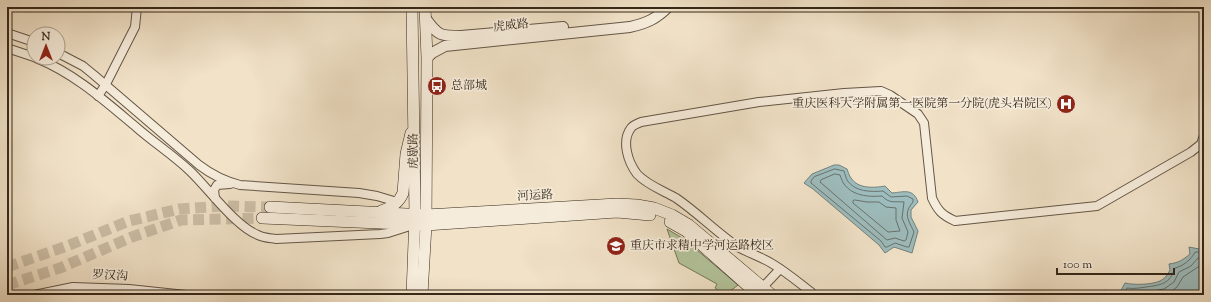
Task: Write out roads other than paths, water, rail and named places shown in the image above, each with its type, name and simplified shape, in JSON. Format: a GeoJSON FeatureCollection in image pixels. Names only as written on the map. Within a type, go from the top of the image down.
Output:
{"type":"FeatureCollection","features":[{"type":"Feature","properties":{"kind":"main road","name":"虎歇路"},"geometry":{"type":"LineString","coordinates":[[412,7],[415,119],[421,220],[422,295]]}},
{"type":"Feature","properties":{"kind":"main road","name":"虎歇路"},"geometry":{"type":"LineString","coordinates":[[412,295],[421,220],[427,58],[425,7]]}},
{"type":"Feature","properties":{"kind":"main road"},"geometry":{"type":"LineString","coordinates":[[377,213],[388,209],[401,198],[403,193],[407,146],[415,119]]}},
{"type":"Feature","properties":{"kind":"main road","name":"河运路"},"geometry":{"type":"LineString","coordinates":[[270,208],[377,213],[421,220]]}},
{"type":"Feature","properties":{"kind":"main road","name":"河运路"},"geometry":{"type":"LineString","coordinates":[[262,218],[421,220],[617,212],[653,216],[671,222],[686,231],[760,291],[772,295]]}},
{"type":"Feature","properties":{"kind":"street"},"geometry":{"type":"LineString","coordinates":[[98,96],[106,84],[135,27],[137,7]]}},
{"type":"Feature","properties":{"kind":"street","name":"虎威路"},"geometry":{"type":"LineString","coordinates":[[426,19],[434,31],[439,34],[448,36],[462,36],[630,21],[642,19],[661,7]]}},
{"type":"Feature","properties":{"kind":"street","name":"虎威路"},"geometry":{"type":"LineString","coordinates":[[427,58],[432,53],[445,46],[630,27],[653,20],[668,7]]}},
{"type":"Feature","properties":{"kind":"street"},"geometry":{"type":"LineString","coordinates":[[7,33],[26,39]]}},
{"type":"Feature","properties":{"kind":"street"},"geometry":{"type":"LineString","coordinates":[[7,48],[26,55]]}},
{"type":"Feature","properties":{"kind":"street"},"geometry":{"type":"LineString","coordinates":[[66,57],[83,66],[106,84],[207,171],[223,180],[240,185]]}},
{"type":"Feature","properties":{"kind":"street"},"geometry":{"type":"LineString","coordinates":[[53,66],[88,87],[189,170],[231,215],[257,235],[276,239],[380,234],[388,233],[421,220]]}},
{"type":"Feature","properties":{"kind":"street"},"geometry":{"type":"LineString","coordinates":[[812,295],[811,292],[780,269],[739,247],[676,199],[638,174],[631,164],[627,154],[626,143],[630,129],[634,125],[641,122],[759,102],[844,93],[881,91],[890,95],[918,114],[924,123],[932,198],[937,209],[946,217],[955,221],[1097,206],[1191,152],[1201,144],[1204,135]]}},
{"type":"Feature","properties":{"kind":"street"},"geometry":{"type":"LineString","coordinates":[[215,198],[214,190],[217,184],[220,184],[359,193],[377,196],[397,202]]}},
{"type":"Feature","properties":{"kind":"street"},"geometry":{"type":"LineString","coordinates":[[760,291],[780,269]]}},
{"type":"Feature","properties":{"kind":"street","name":"罗汉沟"},"geometry":{"type":"LineString","coordinates":[[34,295],[73,287],[129,289],[186,295]]}},
{"type":"Feature","properties":{"kind":"water"},"geometry":{"type":"Polygon","coordinates":[[[834,165],[839,165],[847,169],[854,182],[862,186],[885,186],[892,193],[908,192],[914,195],[918,202],[911,210],[911,217],[918,231],[912,253],[894,247],[885,253],[879,245],[804,183],[812,174],[834,165]]]}},
{"type":"Feature","properties":{"kind":"water"},"geometry":{"type":"Polygon","coordinates":[[[1189,247],[1199,249],[1202,247],[1204,259],[1204,283],[1202,295],[1097,295],[1105,290],[1114,294],[1119,294],[1125,283],[1147,284],[1162,280],[1170,270],[1169,264],[1180,261],[1190,254],[1189,247]]]}},
{"type":"Feature","properties":{"kind":"tunnel"},"geometry":{"type":"LineString","coordinates":[[7,267],[67,246],[129,221],[179,209],[223,206],[270,207]]}},
{"type":"Feature","properties":{"kind":"tunnel"},"geometry":{"type":"LineString","coordinates":[[7,285],[60,268],[132,237],[181,220],[262,218]]}},
{"type":"Feature","properties":{"kind":"place","name":"总部城"},"geometry":{"type":"Point","coordinates":[437,86]}},
{"type":"Feature","properties":{"kind":"place","name":"重庆医科大学附属第一医院第一分院(虎头岩院区)"},"geometry":{"type":"Point","coordinates":[1066,104]}},
{"type":"Feature","properties":{"kind":"place","name":"重庆市求精中学河运路校区"},"geometry":{"type":"Point","coordinates":[616,246]}}]}
